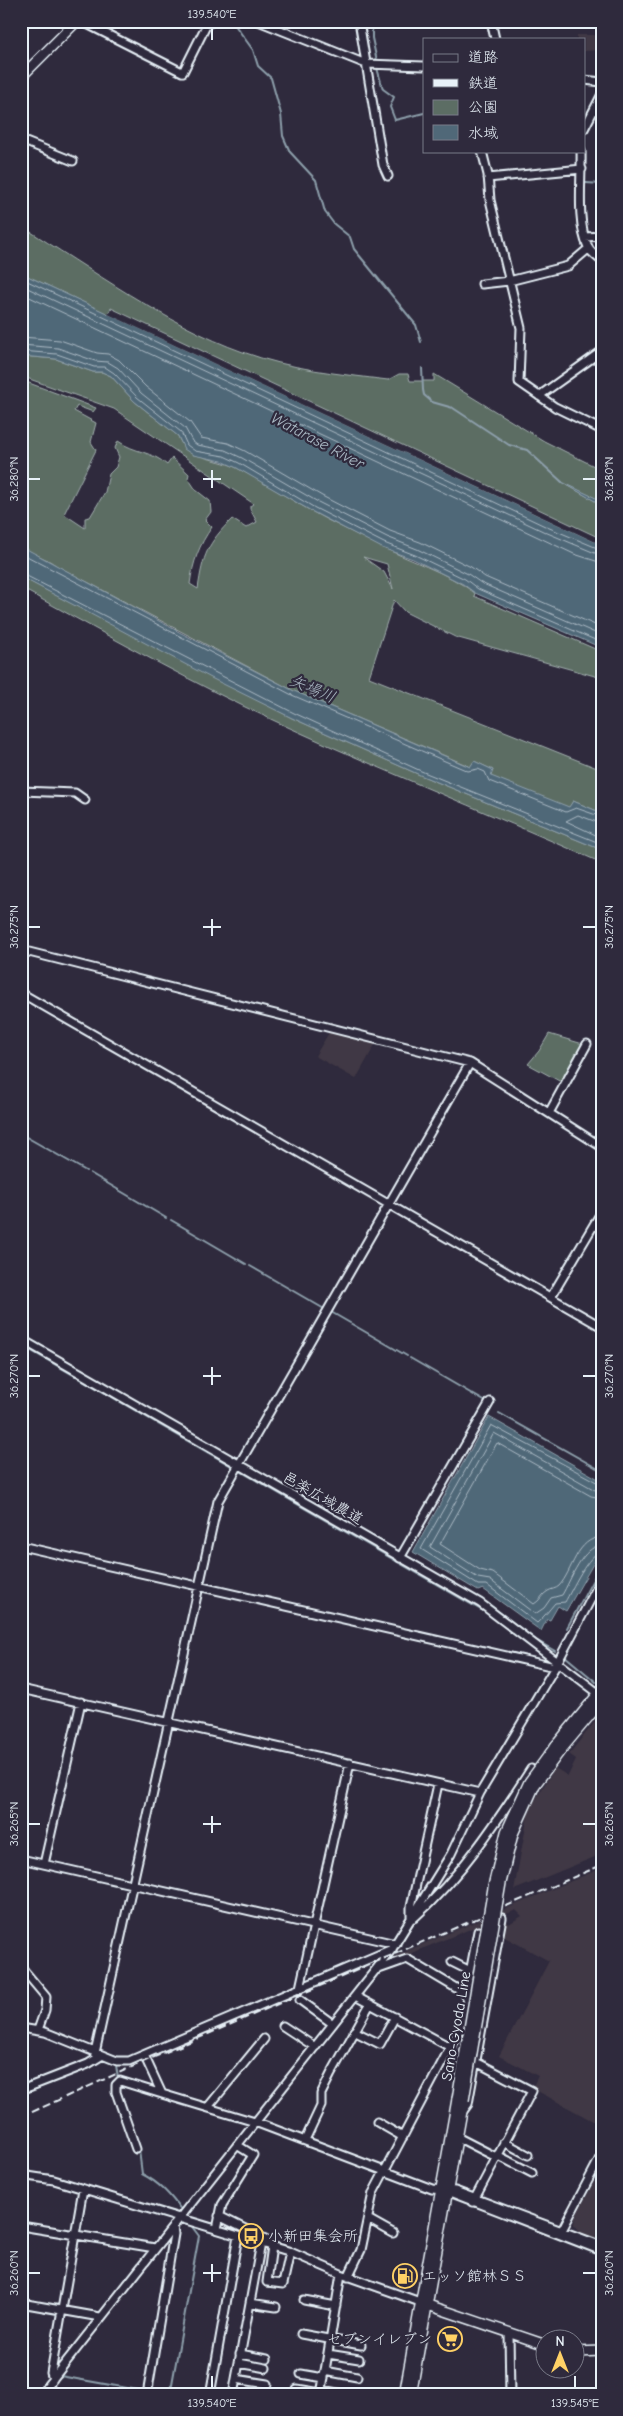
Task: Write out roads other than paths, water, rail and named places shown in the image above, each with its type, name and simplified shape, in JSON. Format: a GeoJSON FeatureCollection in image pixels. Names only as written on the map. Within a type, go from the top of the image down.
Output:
{"type":"FeatureCollection","features":[{"type":"Feature","properties":{"kind":"main road"},"geometry":{"type":"LineString","coordinates":[[23,76],[77,21]]}},
{"type":"Feature","properties":{"kind":"main road","name":"Sano-Gyoda Line"},"geometry":{"type":"LineString","coordinates":[[404,2395],[444,2191],[494,1882],[506,1832],[529,1782],[601,1695]]}},
{"type":"Feature","properties":{"kind":"main road","name":"Sano-Gyoda Line"},"geometry":{"type":"LineString","coordinates":[[444,2191],[461,2116],[460,2100]]}},
{"type":"Feature","properties":{"kind":"main road"},"geometry":{"type":"LineString","coordinates":[[423,2304],[536,2341]]}},
{"type":"Feature","properties":{"kind":"main road","name":"Sano-Gyoda Line"},"geometry":{"type":"LineString","coordinates":[[411,2395],[423,2304]]}},
{"type":"Feature","properties":{"kind":"main road"},"geometry":{"type":"LineString","coordinates":[[586,2352],[602,2351]]}},
{"type":"Feature","properties":{"kind":"street"},"geometry":{"type":"LineString","coordinates":[[81,21],[183,72],[211,22],[199,21]]}},
{"type":"Feature","properties":{"kind":"street"},"geometry":{"type":"LineString","coordinates":[[258,21],[366,64],[423,66]]}},
{"type":"Feature","properties":{"kind":"street"},"geometry":{"type":"LineString","coordinates":[[359,21],[383,165],[388,176]]}},
{"type":"Feature","properties":{"kind":"street"},"geometry":{"type":"LineString","coordinates":[[490,21],[495,38]]}},
{"type":"Feature","properties":{"kind":"street"},"geometry":{"type":"LineString","coordinates":[[586,80],[602,82]]}},
{"type":"Feature","properties":{"kind":"street"},"geometry":{"type":"LineString","coordinates":[[586,125],[602,94]]}},
{"type":"Feature","properties":{"kind":"street"},"geometry":{"type":"LineString","coordinates":[[21,140],[73,161]]}},
{"type":"Feature","properties":{"kind":"street"},"geometry":{"type":"LineString","coordinates":[[482,152],[488,178],[490,200],[521,328],[519,382],[539,396],[602,430]]}},
{"type":"Feature","properties":{"kind":"street"},"geometry":{"type":"LineString","coordinates":[[582,152],[582,222],[584,237],[588,249],[602,261]]}},
{"type":"Feature","properties":{"kind":"street"},"geometry":{"type":"LineString","coordinates":[[488,178],[582,169]]}},
{"type":"Feature","properties":{"kind":"street"},"geometry":{"type":"LineString","coordinates":[[584,237],[602,236]]}},
{"type":"Feature","properties":{"kind":"street"},"geometry":{"type":"LineString","coordinates":[[482,284],[509,281],[568,266],[588,249]]}},
{"type":"Feature","properties":{"kind":"street"},"geometry":{"type":"LineString","coordinates":[[539,396],[602,351]]}},
{"type":"Feature","properties":{"kind":"street"},"geometry":{"type":"LineString","coordinates":[[21,791],[75,793],[85,800]]}},
{"type":"Feature","properties":{"kind":"street"},"geometry":{"type":"LineString","coordinates":[[21,950],[470,1063],[602,1147]]}},
{"type":"Feature","properties":{"kind":"street"},"geometry":{"type":"LineString","coordinates":[[21,993],[602,1327]]}},
{"type":"Feature","properties":{"kind":"street"},"geometry":{"type":"LineString","coordinates":[[549,1113],[588,1044]]}},
{"type":"Feature","properties":{"kind":"street"},"geometry":{"type":"LineString","coordinates":[[21,2090],[88,2064],[98,2054],[133,1885],[218,1501],[470,1063]]}},
{"type":"Feature","properties":{"kind":"street"},"geometry":{"type":"LineString","coordinates":[[551,1297],[602,1211]]}},
{"type":"Feature","properties":{"kind":"street","name":"邑楽広域農道"},"geometry":{"type":"LineString","coordinates":[[21,1339],[480,1604],[556,1664],[601,1695]]}},
{"type":"Feature","properties":{"kind":"street"},"geometry":{"type":"LineString","coordinates":[[400,1558],[490,1402]]}},
{"type":"Feature","properties":{"kind":"street"},"geometry":{"type":"LineString","coordinates":[[21,1546],[556,1664]]}},
{"type":"Feature","properties":{"kind":"street"},"geometry":{"type":"LineString","coordinates":[[412,1920],[416,1908],[450,1854],[480,1793],[556,1664],[602,1578]]}},
{"type":"Feature","properties":{"kind":"street"},"geometry":{"type":"LineString","coordinates":[[21,1689],[350,1762],[480,1793]]}},
{"type":"Feature","properties":{"kind":"street"},"geometry":{"type":"LineString","coordinates":[[44,1864],[81,1702]]}},
{"type":"Feature","properties":{"kind":"street"},"geometry":{"type":"LineString","coordinates":[[300,1988],[350,1762]]}},
{"type":"Feature","properties":{"kind":"street"},"geometry":{"type":"LineString","coordinates":[[40,2395],[376,1970],[412,1920],[432,1902],[485,1837],[531,1769]]}},
{"type":"Feature","properties":{"kind":"street"},"geometry":{"type":"LineString","coordinates":[[412,1920],[411,1907],[438,1784]]}},
{"type":"Feature","properties":{"kind":"street"},"geometry":{"type":"LineString","coordinates":[[21,1859],[394,1946]]}},
{"type":"Feature","properties":{"kind":"street"},"geometry":{"type":"LineString","coordinates":[[461,2116],[468,2104],[502,1918]]}},
{"type":"Feature","properties":{"kind":"street"},"geometry":{"type":"LineString","coordinates":[[321,2393],[336,2306],[344,2276],[361,2250],[373,2193],[465,2019],[468,2003],[466,1994],[478,1931]]}},
{"type":"Feature","properties":{"kind":"street"},"geometry":{"type":"LineString","coordinates":[[21,2028],[38,2030],[117,2061],[129,2061],[394,1946]]}},
{"type":"Feature","properties":{"kind":"street"},"geometry":{"type":"LineString","coordinates":[[376,1970],[407,1959],[466,1994]]}},
{"type":"Feature","properties":{"kind":"street"},"geometry":{"type":"LineString","coordinates":[[452,1962],[470,1971]]}},
{"type":"Feature","properties":{"kind":"street"},"geometry":{"type":"LineString","coordinates":[[21,1967],[46,1997],[45,2010],[38,2030]]}},
{"type":"Feature","properties":{"kind":"street"},"geometry":{"type":"LineString","coordinates":[[355,1996],[450,2047]]}},
{"type":"Feature","properties":{"kind":"street"},"geometry":{"type":"LineString","coordinates":[[300,2000],[333,2024]]}},
{"type":"Feature","properties":{"kind":"street"},"geometry":{"type":"LineString","coordinates":[[305,2140],[321,2106],[324,2088],[370,2004]]}},
{"type":"Feature","properties":{"kind":"street"},"geometry":{"type":"LineString","coordinates":[[354,2031],[380,2044],[395,2017]]}},
{"type":"Feature","properties":{"kind":"street"},"geometry":{"type":"LineString","coordinates":[[283,2026],[315,2047]]}},
{"type":"Feature","properties":{"kind":"street"},"geometry":{"type":"LineString","coordinates":[[208,2107],[264,2039]]}},
{"type":"Feature","properties":{"kind":"street"},"geometry":{"type":"LineString","coordinates":[[144,2055],[162,2094]]}},
{"type":"Feature","properties":{"kind":"street"},"geometry":{"type":"LineString","coordinates":[[474,2200],[532,2091],[476,2062]]}},
{"type":"Feature","properties":{"kind":"street"},"geometry":{"type":"LineString","coordinates":[[136,2148],[116,2092],[116,2085],[120,2081],[255,2122],[384,2170],[474,2200],[561,2233],[602,2251]]}},
{"type":"Feature","properties":{"kind":"street"},"geometry":{"type":"LineString","coordinates":[[377,2122],[404,2137]]}},
{"type":"Feature","properties":{"kind":"street"},"geometry":{"type":"LineString","coordinates":[[457,2137],[532,2173]]}},
{"type":"Feature","properties":{"kind":"street"},"geometry":{"type":"LineString","coordinates":[[504,2142],[528,2155]]}},
{"type":"Feature","properties":{"kind":"street"},"geometry":{"type":"LineString","coordinates":[[217,2229],[222,2205],[253,2155],[237,2145]]}},
{"type":"Feature","properties":{"kind":"street"},"geometry":{"type":"LineString","coordinates":[[561,2233],[602,2154]]}},
{"type":"Feature","properties":{"kind":"street"},"geometry":{"type":"LineString","coordinates":[[21,2175],[54,2180],[272,2246],[344,2276],[423,2304]]}},
{"type":"Feature","properties":{"kind":"street"},"geometry":{"type":"LineString","coordinates":[[53,2379],[51,2373],[83,2190]]}},
{"type":"Feature","properties":{"kind":"street"},"geometry":{"type":"LineString","coordinates":[[219,2216],[267,2240],[272,2246],[267,2282],[283,2284],[290,2252]]}},
{"type":"Feature","properties":{"kind":"street"},"geometry":{"type":"LineString","coordinates":[[368,2219],[393,2233]]}},
{"type":"Feature","properties":{"kind":"street"},"geometry":{"type":"LineString","coordinates":[[21,2226],[155,2248]]}},
{"type":"Feature","properties":{"kind":"street"},"geometry":{"type":"LineString","coordinates":[[147,2395],[174,2234],[173,2226]]}},
{"type":"Feature","properties":{"kind":"street"},"geometry":{"type":"LineString","coordinates":[[561,2233],[602,2246]]}},
{"type":"Feature","properties":{"kind":"street"},"geometry":{"type":"LineString","coordinates":[[210,2395],[238,2236]]}},
{"type":"Feature","properties":{"kind":"street"},"geometry":{"type":"LineString","coordinates":[[233,2395],[261,2243]]}},
{"type":"Feature","properties":{"kind":"street"},"geometry":{"type":"LineString","coordinates":[[304,2300],[336,2306]]}},
{"type":"Feature","properties":{"kind":"street"},"geometry":{"type":"LineString","coordinates":[[21,2303],[100,2317]]}},
{"type":"Feature","properties":{"kind":"street"},"geometry":{"type":"LineString","coordinates":[[250,2303],[276,2307]]}},
{"type":"Feature","properties":{"kind":"street"},"geometry":{"type":"LineString","coordinates":[[509,2332],[510,2395]]}},
{"type":"Feature","properties":{"kind":"street"},"geometry":{"type":"LineString","coordinates":[[301,2334],[361,2345]]}},
{"type":"Feature","properties":{"kind":"street"},"geometry":{"type":"LineString","coordinates":[[240,2354],[267,2359]]}},
{"type":"Feature","properties":{"kind":"street"},"geometry":{"type":"LineString","coordinates":[[328,2354],[359,2359]]}},
{"type":"Feature","properties":{"kind":"street"},"geometry":{"type":"LineString","coordinates":[[239,2363],[266,2368]]}},
{"type":"Feature","properties":{"kind":"street"},"geometry":{"type":"LineString","coordinates":[[301,2374],[357,2377]]}},
{"type":"Feature","properties":{"kind":"street"},"geometry":{"type":"LineString","coordinates":[[236,2379],[267,2384],[266,2395]]}},
{"type":"Feature","properties":{"kind":"street"},"geometry":{"type":"LineString","coordinates":[[297,2389],[349,2395]]}},
{"type":"Feature","properties":{"kind":"water","name":"Watarase River"},"geometry":{"type":"Polygon","coordinates":[[[21,273],[602,545],[602,648],[475,593],[463,584],[413,559],[382,548],[313,512],[237,468],[222,461],[193,455],[184,449],[178,436],[134,401],[111,376],[56,359],[21,356],[21,273]]]}},
{"type":"Feature","properties":{"kind":"water"},"geometry":{"type":"Polygon","coordinates":[[[560,481],[602,501],[602,505],[560,481]]]}},
{"type":"Feature","properties":{"kind":"water"},"geometry":{"type":"Polygon","coordinates":[[[21,546],[181,633],[294,691],[470,767],[474,761],[493,770],[491,776],[569,807],[573,801],[602,813],[602,850],[420,775],[292,718],[213,679],[21,577],[21,546]]]}},
{"type":"Feature","properties":{"kind":"water"},"geometry":{"type":"Polygon","coordinates":[[[489,1417],[602,1481],[602,1553],[593,1564],[566,1611],[558,1606],[550,1620],[547,1619],[541,1631],[483,1589],[478,1591],[413,1552],[489,1417]]]}},
{"type":"Feature","properties":{"kind":"waterway"},"geometry":{"type":"LineString","coordinates":[[232,21],[253,50],[258,66],[271,78],[281,114],[283,136],[290,152],[316,180],[325,212],[334,224],[350,237],[354,249],[416,325],[421,342]]}},
{"type":"Feature","properties":{"kind":"waterway"},"geometry":{"type":"LineString","coordinates":[[372,21],[372,38],[377,61]]}},
{"type":"Feature","properties":{"kind":"waterway"},"geometry":{"type":"LineString","coordinates":[[377,68],[383,89],[394,97],[390,107],[395,120],[423,113]]}},
{"type":"Feature","properties":{"kind":"waterway"},"geometry":{"type":"LineString","coordinates":[[586,183],[602,184]]}},
{"type":"Feature","properties":{"kind":"waterway"},"geometry":{"type":"LineString","coordinates":[[422,368],[424,395],[432,402],[453,408],[509,445],[527,450],[562,482]]}},
{"type":"Feature","properties":{"kind":"waterway"},"geometry":{"type":"LineString","coordinates":[[21,1134],[86,1171]]}},
{"type":"Feature","properties":{"kind":"waterway"},"geometry":{"type":"LineString","coordinates":[[90,1173],[166,1218]]}},
{"type":"Feature","properties":{"kind":"waterway"},"geometry":{"type":"LineString","coordinates":[[171,1220],[246,1264]]}},
{"type":"Feature","properties":{"kind":"waterway"},"geometry":{"type":"LineString","coordinates":[[250,1266],[326,1310]]}},
{"type":"Feature","properties":{"kind":"waterway"},"geometry":{"type":"LineString","coordinates":[[331,1312],[407,1356]]}},
{"type":"Feature","properties":{"kind":"waterway"},"geometry":{"type":"LineString","coordinates":[[21,1345],[75,1376]]}},
{"type":"Feature","properties":{"kind":"waterway"},"geometry":{"type":"LineString","coordinates":[[410,1358],[486,1402]]}},
{"type":"Feature","properties":{"kind":"waterway"},"geometry":{"type":"LineString","coordinates":[[79,1378],[155,1422]]}},
{"type":"Feature","properties":{"kind":"waterway"},"geometry":{"type":"LineString","coordinates":[[499,1413],[602,1471]]}},
{"type":"Feature","properties":{"kind":"waterway"},"geometry":{"type":"LineString","coordinates":[[158,1424],[233,1467]]}},
{"type":"Feature","properties":{"kind":"waterway"},"geometry":{"type":"LineString","coordinates":[[240,1471],[481,1610]]}},
{"type":"Feature","properties":{"kind":"waterway"},"geometry":{"type":"LineString","coordinates":[[567,1628],[602,1563]]}},
{"type":"Feature","properties":{"kind":"waterway"},"geometry":{"type":"LineString","coordinates":[[486,1602],[536,1640],[555,1651]]}},
{"type":"Feature","properties":{"kind":"waterway"},"geometry":{"type":"LineString","coordinates":[[565,1656],[596,1682]]}},
{"type":"Feature","properties":{"kind":"waterway"},"geometry":{"type":"LineString","coordinates":[[38,2026],[36,2025],[42,2006]]}},
{"type":"Feature","properties":{"kind":"waterway"},"geometry":{"type":"LineString","coordinates":[[54,2032],[68,2038]]}},
{"type":"Feature","properties":{"kind":"waterway"},"geometry":{"type":"LineString","coordinates":[[114,2063],[118,2079]]}},
{"type":"Feature","properties":{"kind":"waterway"},"geometry":{"type":"LineString","coordinates":[[139,2150],[142,2174],[165,2190],[182,2211]]}},
{"type":"Feature","properties":{"kind":"waterway"},"geometry":{"type":"LineString","coordinates":[[170,2395],[199,2236],[190,2224]]}},
{"type":"Feature","properties":{"kind":"waterway"},"geometry":{"type":"LineString","coordinates":[[46,2395],[60,2376],[144,2391]]}},
{"type":"Feature","properties":{"kind":"waterway"},"geometry":{"type":"LineString","coordinates":[[149,2392],[164,2395]]}},
{"type":"Feature","properties":{"kind":"railway"},"geometry":{"type":"LineString","coordinates":[[21,2117],[145,2061],[602,1865]]}},
{"type":"Feature","properties":{"kind":"place","name":"小新田集会所"},"geometry":{"type":"Point","coordinates":[251,2236]}},
{"type":"Feature","properties":{"kind":"place","name":"エッソ館林ＳＳ"},"geometry":{"type":"Point","coordinates":[405,2276]}},
{"type":"Feature","properties":{"kind":"place","name":"セブンイレブン"},"geometry":{"type":"Point","coordinates":[450,2339]}},
{"type":"Feature","properties":{"kind":"water label","name":"矢場川"},"geometry":{"type":"Point","coordinates":[313,688]}}]}
